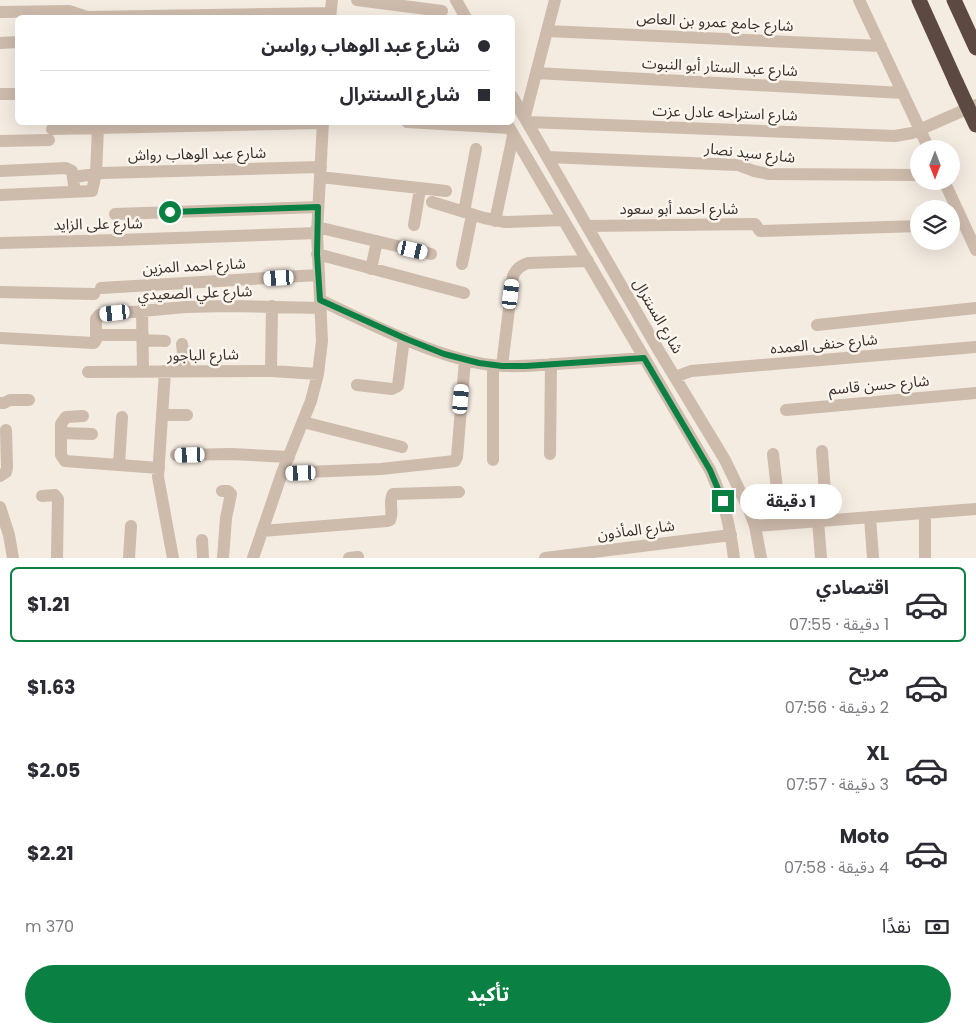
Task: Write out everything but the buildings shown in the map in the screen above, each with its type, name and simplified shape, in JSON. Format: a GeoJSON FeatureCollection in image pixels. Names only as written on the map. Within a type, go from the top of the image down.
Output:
{"type":"FeatureCollection","features":[{"type":"Feature","properties":{"kind":"highway"},"geometry":{"type":"LineString","coordinates":[[919,0],[976,125]]}},
{"type":"Feature","properties":{"kind":"highway"},"geometry":{"type":"LineString","coordinates":[[954,0],[976,48]]}},
{"type":"Feature","properties":{"kind":"street"},"geometry":{"type":"LineString","coordinates":[[330,15],[332,0]]}},
{"type":"Feature","properties":{"kind":"street"},"geometry":{"type":"LineString","coordinates":[[357,0],[441,9]]}},
{"type":"Feature","properties":{"kind":"street"},"geometry":{"type":"LineString","coordinates":[[456,0],[464,15]]}},
{"type":"Feature","properties":{"kind":"street"},"geometry":{"type":"LineString","coordinates":[[526,119],[555,0]]}},
{"type":"Feature","properties":{"kind":"street"},"geometry":{"type":"LineString","coordinates":[[860,0],[924,140]]}},
{"type":"Feature","properties":{"kind":"street"},"geometry":{"type":"LineString","coordinates":[[0,12],[63,11],[82,15]]}},
{"type":"Feature","properties":{"kind":"street","name":"شارع جامع عمرو بن العاص"},"geometry":{"type":"LineString","coordinates":[[547,30],[881,46]]}},
{"type":"Feature","properties":{"kind":"street"},"geometry":{"type":"LineString","coordinates":[[0,43],[15,42]]}},
{"type":"Feature","properties":{"kind":"street","name":"شارع عبد الستار أبو النبوت"},"geometry":{"type":"LineString","coordinates":[[536,73],[903,93]]}},
{"type":"Feature","properties":{"kind":"street"},"geometry":{"type":"LineString","coordinates":[[0,94],[15,94]]}},
{"type":"Feature","properties":{"kind":"street","name":"شارع السنترال"},"geometry":{"type":"LineString","coordinates":[[515,101],[725,460],[755,526],[761,558]]}},
{"type":"Feature","properties":{"kind":"street","name":"شارع استراحه عادل عزت"},"geometry":{"type":"LineString","coordinates":[[526,119],[895,136],[904,135],[976,105]]}},
{"type":"Feature","properties":{"kind":"street"},"geometry":{"type":"LineString","coordinates":[[0,141],[98,128],[233,125]]}},
{"type":"Feature","properties":{"kind":"street"},"geometry":{"type":"LineString","coordinates":[[253,558],[282,474],[303,422],[318,374],[322,341],[317,230],[323,125]]}},
{"type":"Feature","properties":{"kind":"street"},"geometry":{"type":"LineString","coordinates":[[451,125],[509,129]]}},
{"type":"Feature","properties":{"kind":"street"},"geometry":{"type":"LineString","coordinates":[[0,195],[90,192],[93,189],[96,174],[98,128]]}},
{"type":"Feature","properties":{"kind":"street"},"geometry":{"type":"LineString","coordinates":[[509,129],[710,470],[718,486],[728,516],[734,558]]}},
{"type":"Feature","properties":{"kind":"street"},"geometry":{"type":"LineString","coordinates":[[494,221],[509,129]]}},
{"type":"Feature","properties":{"kind":"street"},"geometry":{"type":"LineString","coordinates":[[462,264],[476,149]]}},
{"type":"Feature","properties":{"kind":"street","name":"شارع سيد نصار"},"geometry":{"type":"LineString","coordinates":[[547,157],[738,165],[770,174],[910,175]]}},
{"type":"Feature","properties":{"kind":"street"},"geometry":{"type":"LineString","coordinates":[[0,171],[66,168],[72,171],[74,177],[74,193]]}},
{"type":"Feature","properties":{"kind":"street","name":"شارع عبد الوهاب رواش"},"geometry":{"type":"LineString","coordinates":[[74,177],[96,174],[321,172],[446,191]]}},
{"type":"Feature","properties":{"kind":"street"},"geometry":{"type":"LineString","coordinates":[[414,225],[420,188]]}},
{"type":"Feature","properties":{"kind":"street"},"geometry":{"type":"LineString","coordinates":[[432,202],[494,221],[563,220]]}},
{"type":"Feature","properties":{"kind":"street"},"geometry":{"type":"LineString","coordinates":[[115,214],[318,207]]}},
{"type":"Feature","properties":{"kind":"street","name":"شارع احمد أبو سعود"},"geometry":{"type":"LineString","coordinates":[[587,226],[755,224],[760,231],[910,226]]}},
{"type":"Feature","properties":{"kind":"street"},"geometry":{"type":"LineString","coordinates":[[960,227],[976,250]]}},
{"type":"Feature","properties":{"kind":"street","name":"شارع على الزايد"},"geometry":{"type":"LineString","coordinates":[[0,243],[118,240],[317,230],[377,241],[431,254]]}},
{"type":"Feature","properties":{"kind":"street"},"geometry":{"type":"LineString","coordinates":[[371,268],[377,241]]}},
{"type":"Feature","properties":{"kind":"street"},"geometry":{"type":"LineString","coordinates":[[317,254],[464,292]]}},
{"type":"Feature","properties":{"kind":"street"},"geometry":{"type":"LineString","coordinates":[[493,460],[497,365],[513,276],[516,269],[528,263],[588,261]]}},
{"type":"Feature","properties":{"kind":"street","name":"شارع احمد المزين"},"geometry":{"type":"LineString","coordinates":[[0,292],[98,291],[318,276]]}},
{"type":"Feature","properties":{"kind":"street"},"geometry":{"type":"LineString","coordinates":[[320,304],[465,360],[497,365],[551,364],[644,358]]}},
{"type":"Feature","properties":{"kind":"street","name":"شارع علي الصعيدي"},"geometry":{"type":"LineString","coordinates":[[96,336],[96,319],[101,315],[142,310],[320,304]]}},
{"type":"Feature","properties":{"kind":"street"},"geometry":{"type":"LineString","coordinates":[[271,370],[272,306]]}},
{"type":"Feature","properties":{"kind":"street"},"geometry":{"type":"LineString","coordinates":[[817,325],[976,308]]}},
{"type":"Feature","properties":{"kind":"street"},"geometry":{"type":"LineString","coordinates":[[142,310],[143,371]]}},
{"type":"Feature","properties":{"kind":"street"},"geometry":{"type":"LineString","coordinates":[[0,338],[94,343],[96,336],[165,341]]}},
{"type":"Feature","properties":{"kind":"street"},"geometry":{"type":"LineString","coordinates":[[358,385],[392,389],[398,386],[404,338]]}},
{"type":"Feature","properties":{"kind":"street"},"geometry":{"type":"LineString","coordinates":[[182,344],[185,371]]}},
{"type":"Feature","properties":{"kind":"street","name":"شارع حنفى العمده"},"geometry":{"type":"LineString","coordinates":[[675,377],[691,371],[976,347]]}},
{"type":"Feature","properties":{"kind":"street"},"geometry":{"type":"LineString","coordinates":[[282,474],[455,461],[457,457],[465,360]]}},
{"type":"Feature","properties":{"kind":"street"},"geometry":{"type":"LineString","coordinates":[[550,454],[551,364]]}},
{"type":"Feature","properties":{"kind":"street","name":"شارع الباجور"},"geometry":{"type":"LineString","coordinates":[[88,372],[271,370],[318,374]]}},
{"type":"Feature","properties":{"kind":"street"},"geometry":{"type":"LineString","coordinates":[[165,371],[159,483],[173,558]]}},
{"type":"Feature","properties":{"kind":"street","name":"شارع حسن قاسم"},"geometry":{"type":"LineString","coordinates":[[786,410],[976,392]]}},
{"type":"Feature","properties":{"kind":"street"},"geometry":{"type":"LineString","coordinates":[[0,402],[29,400]]}},
{"type":"Feature","properties":{"kind":"street"},"geometry":{"type":"LineString","coordinates":[[162,415],[187,415]]}},
{"type":"Feature","properties":{"kind":"street"},"geometry":{"type":"LineString","coordinates":[[83,416],[64,419],[61,424],[61,455],[65,461],[159,468]]}},
{"type":"Feature","properties":{"kind":"street"},"geometry":{"type":"LineString","coordinates":[[119,465],[122,417]]}},
{"type":"Feature","properties":{"kind":"street"},"geometry":{"type":"LineString","coordinates":[[303,422],[402,447]]}},
{"type":"Feature","properties":{"kind":"street"},"geometry":{"type":"LineString","coordinates":[[0,476],[4,474],[7,468],[6,430]]}},
{"type":"Feature","properties":{"kind":"street"},"geometry":{"type":"LineString","coordinates":[[61,432],[92,434]]}},
{"type":"Feature","properties":{"kind":"street"},"geometry":{"type":"LineString","coordinates":[[821,558],[822,451]]}},
{"type":"Feature","properties":{"kind":"street"},"geometry":{"type":"LineString","coordinates":[[176,456],[232,454],[289,457]]}},
{"type":"Feature","properties":{"kind":"street"},"geometry":{"type":"LineString","coordinates":[[773,454],[781,524]]}},
{"type":"Feature","properties":{"kind":"street"},"geometry":{"type":"LineString","coordinates":[[222,491],[228,491],[230,494],[223,558]]}},
{"type":"Feature","properties":{"kind":"street"},"geometry":{"type":"LineString","coordinates":[[262,531],[387,521],[392,515],[391,499],[393,494],[458,492]]}},
{"type":"Feature","properties":{"kind":"street"},"geometry":{"type":"LineString","coordinates":[[42,496],[55,495],[58,499],[57,558]]}},
{"type":"Feature","properties":{"kind":"street"},"geometry":{"type":"LineString","coordinates":[[0,508],[9,535],[13,558]]}},
{"type":"Feature","properties":{"kind":"street"},"geometry":{"type":"LineString","coordinates":[[755,526],[976,509]]}},
{"type":"Feature","properties":{"kind":"street"},"geometry":{"type":"LineString","coordinates":[[728,516],[749,510]]}},
{"type":"Feature","properties":{"kind":"street"},"geometry":{"type":"LineString","coordinates":[[925,513],[925,558]]}},
{"type":"Feature","properties":{"kind":"street"},"geometry":{"type":"LineString","coordinates":[[870,517],[874,558]]}},
{"type":"Feature","properties":{"kind":"street"},"geometry":{"type":"LineString","coordinates":[[129,558],[131,526]]}},
{"type":"Feature","properties":{"kind":"street","name":"شارع المأذون"},"geometry":{"type":"LineString","coordinates":[[545,558],[608,554],[731,535]]}},
{"type":"Feature","properties":{"kind":"street"},"geometry":{"type":"LineString","coordinates":[[202,540],[203,558]]}},
{"type":"Feature","properties":{"kind":"route"},"geometry":{"type":"LineString","coordinates":[[170,212],[318,207],[317,254],[320,300],[361,320],[444,354],[479,363],[502,366],[644,358],[710,470],[723,501]]}}]}
